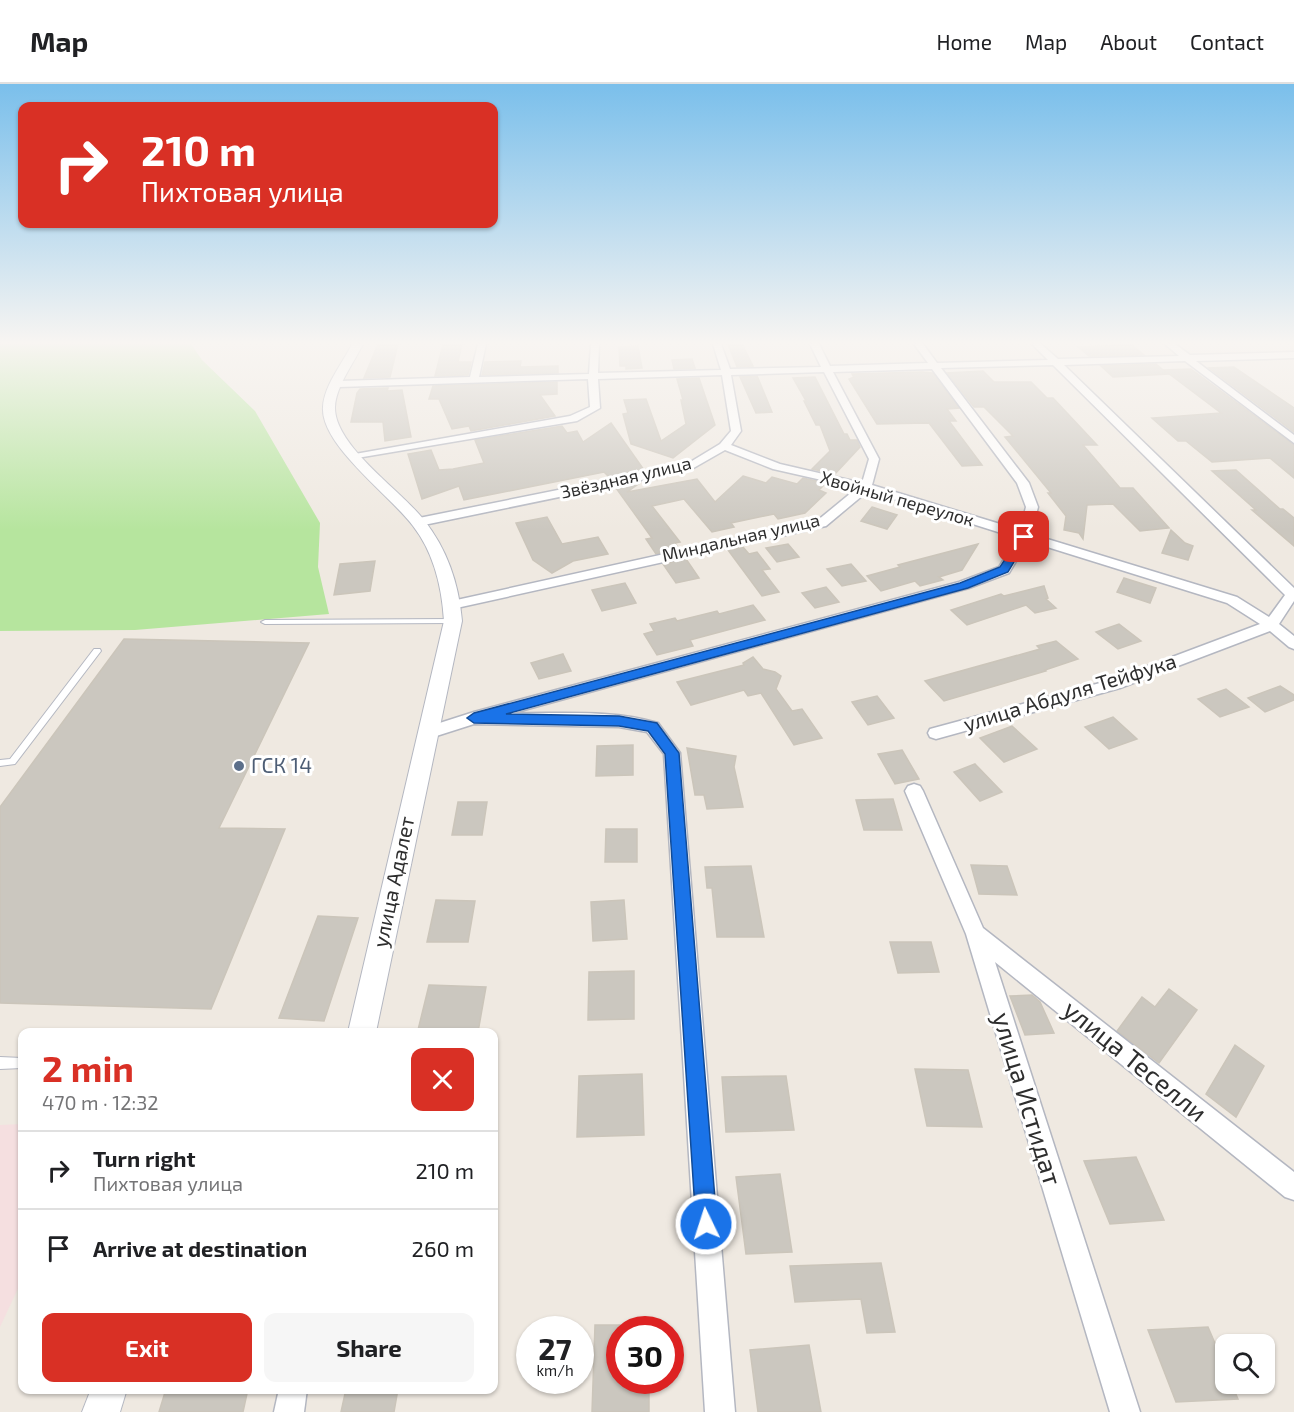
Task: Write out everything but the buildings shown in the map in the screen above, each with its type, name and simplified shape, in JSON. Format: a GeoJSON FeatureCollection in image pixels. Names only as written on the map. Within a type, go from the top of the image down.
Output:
{"type":"FeatureCollection","features":[{"type":"Feature","properties":{"kind":"street"},"geometry":{"type":"LineString","coordinates":[[329,406],[332,427],[355,456],[419,522],[435,548],[445,575],[453,613]]}},
{"type":"Feature","properties":{"kind":"street"},"geometry":{"type":"LineString","coordinates":[[355,456],[573,419],[595,408],[595,406]]}},
{"type":"Feature","properties":{"kind":"street"},"geometry":{"type":"LineString","coordinates":[[724,446],[736,431],[732,406]]}},
{"type":"Feature","properties":{"kind":"street"},"geometry":{"type":"LineString","coordinates":[[846,406],[874,459],[866,487]]}},
{"type":"Feature","properties":{"kind":"street"},"geometry":{"type":"LineString","coordinates":[[427,733],[474,718],[964,585],[1004,570],[1024,537],[1032,507],[1023,483],[964,406]]}},
{"type":"Feature","properties":{"kind":"street"},"geometry":{"type":"LineString","coordinates":[[1102,406],[1250,556],[1293,594],[1271,625]]}},
{"type":"Feature","properties":{"kind":"street"},"geometry":{"type":"LineString","coordinates":[[1249,406],[1294,440]]}},
{"type":"Feature","properties":{"kind":"street","name":"Хвойный переулок"},"geometry":{"type":"LineString","coordinates":[[724,446],[777,467],[866,487],[1232,600],[1271,625],[1294,644]]}},
{"type":"Feature","properties":{"kind":"street","name":"Звёздная улица"},"geometry":{"type":"LineString","coordinates":[[419,522],[690,467],[724,446]]}},
{"type":"Feature","properties":{"kind":"street","name":"Миндальная улица"},"geometry":{"type":"LineString","coordinates":[[453,613],[822,523],[866,487]]}},
{"type":"Feature","properties":{"kind":"street","name":"улица Адалет"},"geometry":{"type":"LineString","coordinates":[[363,1028],[453,613]]}},
{"type":"Feature","properties":{"kind":"street","name":"улица Абдуля Тейфука"},"geometry":{"type":"LineString","coordinates":[[936,733],[1115,684],[1271,625]]}},
{"type":"Feature","properties":{"kind":"street"},"geometry":{"type":"LineString","coordinates":[[474,718],[630,723],[652,727],[672,753],[720,1412]]}},
{"type":"Feature","properties":{"kind":"street","name":"улица Истидат"},"geometry":{"type":"LineString","coordinates":[[914,791],[976,934],[1125,1412]]}},
{"type":"Feature","properties":{"kind":"street","name":"улица Теселли"},"geometry":{"type":"LineString","coordinates":[[976,934],[1294,1188]]}},
{"type":"Feature","properties":{"kind":"street"},"geometry":{"type":"LineString","coordinates":[[100,1412],[107,1394]]}},
{"type":"Feature","properties":{"kind":"street"},"geometry":{"type":"LineString","coordinates":[[289,1412],[292,1394]]}},
{"type":"Feature","properties":{"kind":"lane"},"geometry":{"type":"LineString","coordinates":[[265,622],[453,613]]}},
{"type":"Feature","properties":{"kind":"lane"},"geometry":{"type":"LineString","coordinates":[[0,763],[12,762],[97,651]]}},
{"type":"Feature","properties":{"kind":"lane"},"geometry":{"type":"LineString","coordinates":[[0,1063],[18,1063]]}},
{"type":"Feature","properties":{"kind":"shaded area"},"geometry":{"type":"Polygon","coordinates":[[[18,1124],[18,1289],[0,1327],[0,1125],[18,1124]]]}},
{"type":"Feature","properties":{"kind":"green space"},"geometry":{"type":"Polygon","coordinates":[[[0,406],[250,406],[255,411],[320,523],[318,567],[329,614],[135,630],[0,631],[0,406]]]}},
{"type":"Feature","properties":{"kind":"place","name":"ГСК 14"},"geometry":{"type":"Point","coordinates":[239,766]}},
{"type":"Feature","properties":{"kind":"route"},"geometry":{"type":"LineString","coordinates":[[706,1224],[672,753],[652,727],[619,721],[474,718],[964,585],[1004,570],[1024,537]]}}]}
